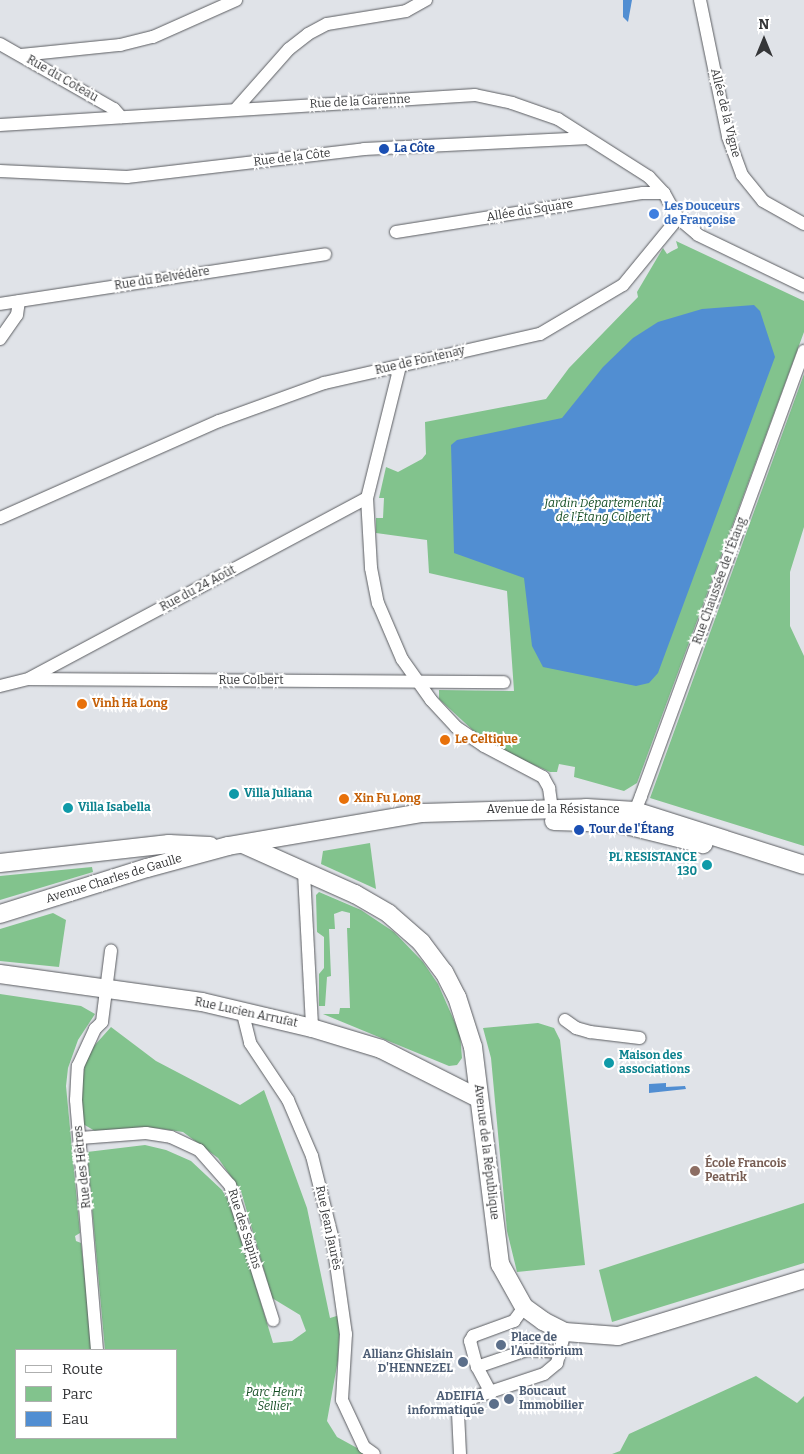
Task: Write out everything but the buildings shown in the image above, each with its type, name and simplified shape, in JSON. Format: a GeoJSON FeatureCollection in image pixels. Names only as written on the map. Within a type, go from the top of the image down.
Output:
{"type":"FeatureCollection","features":[{"type":"Feature","properties":{"kind":"street"},"geometry":{"type":"LineString","coordinates":[[21,55],[120,46],[153,37],[236,0]]}},
{"type":"Feature","properties":{"kind":"street"},"geometry":{"type":"LineString","coordinates":[[235,110],[289,49],[308,34],[327,24],[406,11],[426,0]]}},
{"type":"Feature","properties":{"kind":"street","name":"Allée de la Vigne"},"geometry":{"type":"LineString","coordinates":[[700,0],[728,137],[742,175],[763,201],[804,224]]}},
{"type":"Feature","properties":{"kind":"street","name":"Rue du Coteau"},"geometry":{"type":"LineString","coordinates":[[0,44],[114,109],[121,117]]}},
{"type":"Feature","properties":{"kind":"street","name":"Rue de la Garenne"},"geometry":{"type":"LineString","coordinates":[[0,125],[475,95],[546,114],[649,177],[664,193],[678,218]]}},
{"type":"Feature","properties":{"kind":"street","name":"Rue de la Côte"},"geometry":{"type":"LineString","coordinates":[[0,171],[128,177],[364,148],[585,138]]}},
{"type":"Feature","properties":{"kind":"street","name":"Allée du Square"},"geometry":{"type":"LineString","coordinates":[[396,232],[644,193],[664,193]]}},
{"type":"Feature","properties":{"kind":"street"},"geometry":{"type":"LineString","coordinates":[[678,218],[698,235],[804,286]]}},
{"type":"Feature","properties":{"kind":"street","name":"Rue de Fontenay"},"geometry":{"type":"LineString","coordinates":[[0,518],[219,421],[324,383],[540,334],[623,285],[678,218]]}},
{"type":"Feature","properties":{"kind":"street","name":"Rue du Belvédère"},"geometry":{"type":"LineString","coordinates":[[0,304],[325,254]]}},
{"type":"Feature","properties":{"kind":"street"},"geometry":{"type":"LineString","coordinates":[[0,339],[17,315],[20,301]]}},
{"type":"Feature","properties":{"kind":"street","name":"Rue Chaussée de l'Étang"},"geometry":{"type":"LineString","coordinates":[[635,811],[804,351]]}},
{"type":"Feature","properties":{"kind":"street"},"geometry":{"type":"LineString","coordinates":[[400,366],[368,498],[371,568],[378,603],[402,659],[417,682],[456,727],[484,746],[543,777],[549,788],[552,809],[566,821]]}},
{"type":"Feature","properties":{"kind":"street","name":"Rue du 24 Août"},"geometry":{"type":"LineString","coordinates":[[29,679],[368,498]]}},
{"type":"Feature","properties":{"kind":"street","name":"Rue Colbert"},"geometry":{"type":"LineString","coordinates":[[0,686],[29,679],[504,682]]}},
{"type":"Feature","properties":{"kind":"street","name":"Avenue de la Résistance"},"geometry":{"type":"LineString","coordinates":[[236,845],[422,812],[552,809],[635,811],[804,865]]}},
{"type":"Feature","properties":{"kind":"street"},"geometry":{"type":"LineString","coordinates":[[618,823],[635,811]]}},
{"type":"Feature","properties":{"kind":"street","name":"Avenue de la Résistance"},"geometry":{"type":"LineString","coordinates":[[384,819],[618,823],[695,842],[804,877]]}},
{"type":"Feature","properties":{"kind":"street"},"geometry":{"type":"LineString","coordinates":[[0,863],[170,844],[236,845]]}},
{"type":"Feature","properties":{"kind":"street","name":"Avenue de la République"},"geometry":{"type":"LineString","coordinates":[[236,845],[355,894],[389,914],[421,942],[444,972],[457,997],[472,1047],[478,1098],[486,1132],[500,1264],[524,1307],[565,1332],[618,1336],[804,1279]]}},
{"type":"Feature","properties":{"kind":"street","name":"Avenue Charles de Gaulle"},"geometry":{"type":"LineString","coordinates":[[0,914],[147,868],[236,845]]}},
{"type":"Feature","properties":{"kind":"street"},"geometry":{"type":"LineString","coordinates":[[304,873],[312,1028]]}},
{"type":"Feature","properties":{"kind":"street","name":"Rue des Hêtres"},"geometry":{"type":"LineString","coordinates":[[98,1349],[76,1100],[78,1066],[95,1029],[102,1022],[111,951]]}},
{"type":"Feature","properties":{"kind":"street","name":"Rue Lucien Arrufat"},"geometry":{"type":"LineString","coordinates":[[0,974],[242,1010],[312,1028],[381,1049],[478,1098]]}},
{"type":"Feature","properties":{"kind":"street","name":"Rue Jean Jaurès"},"geometry":{"type":"LineString","coordinates":[[242,1010],[250,1043],[288,1100],[312,1156],[332,1236],[346,1334],[342,1400],[364,1447],[374,1454]]}},
{"type":"Feature","properties":{"kind":"street"},"geometry":{"type":"LineString","coordinates":[[566,1020],[576,1028],[590,1032],[640,1038]]}},
{"type":"Feature","properties":{"kind":"street","name":"Rue des Sapins"},"geometry":{"type":"LineString","coordinates":[[80,1138],[146,1133],[172,1137],[199,1150],[230,1185],[273,1320]]}},
{"type":"Feature","properties":{"kind":"street"},"geometry":{"type":"LineString","coordinates":[[491,1393],[477,1367],[470,1346],[473,1336],[514,1321],[524,1307]]}},
{"type":"Feature","properties":{"kind":"street"},"geometry":{"type":"LineString","coordinates":[[460,1454],[458,1413],[469,1399],[544,1374],[557,1363],[565,1332]]}},
{"type":"Feature","properties":{"kind":"street"},"geometry":{"type":"LineString","coordinates":[[477,1367],[527,1350],[560,1352]]}},
{"type":"Feature","properties":{"kind":"green space","name":"Jardin Départemental de l'Étang Colbert"},"geometry":{"type":"Polygon","coordinates":[[[676,241],[804,301],[804,332],[637,783],[624,791],[574,777],[575,767],[559,764],[557,772],[550,772],[507,753],[477,734],[439,699],[439,690],[514,691],[507,591],[429,573],[427,540],[376,533],[376,518],[383,518],[384,498],[379,498],[386,467],[398,472],[422,459],[426,454],[425,422],[546,399],[569,368],[638,297],[637,292],[663,248],[667,254],[678,248],[676,241]]]}},
{"type":"Feature","properties":{"kind":"green space"},"geometry":{"type":"Polygon","coordinates":[[[804,374],[804,527],[790,572],[790,626],[804,656],[804,846],[650,798],[804,374]]]}},
{"type":"Feature","properties":{"kind":"green space"},"geometry":{"type":"Polygon","coordinates":[[[370,843],[376,889],[321,864],[323,851],[370,843]]]}},
{"type":"Feature","properties":{"kind":"green space"},"geometry":{"type":"Polygon","coordinates":[[[92,867],[93,872],[0,900],[0,876],[92,867]]]}},
{"type":"Feature","properties":{"kind":"green space"},"geometry":{"type":"Polygon","coordinates":[[[319,892],[361,910],[394,932],[423,962],[438,984],[460,1034],[462,1058],[457,1065],[449,1066],[323,1014],[339,1014],[340,1008],[350,1008],[347,928],[350,928],[350,913],[342,911],[334,914],[335,929],[329,929],[331,976],[327,977],[325,1006],[319,1006],[319,974],[324,968],[324,937],[317,932],[316,895],[319,892]]]}},
{"type":"Feature","properties":{"kind":"green space"},"geometry":{"type":"Polygon","coordinates":[[[53,913],[66,920],[59,967],[0,961],[0,929],[53,913]]]}},
{"type":"Feature","properties":{"kind":"green space","name":"Parc Henri Sellier"},"geometry":{"type":"Polygon","coordinates":[[[0,994],[81,1006],[95,1014],[78,1040],[68,1068],[66,1086],[80,1233],[75,1236],[76,1241],[81,1243],[93,1349],[15,1349],[15,1439],[178,1439],[178,1349],[105,1349],[87,1152],[145,1145],[166,1150],[191,1161],[222,1190],[232,1207],[273,1343],[292,1341],[306,1331],[300,1315],[272,1298],[241,1191],[218,1158],[183,1132],[156,1128],[95,1131],[83,1124],[81,1088],[85,1064],[94,1046],[111,1027],[156,1061],[240,1105],[264,1090],[307,1208],[330,1318],[340,1315],[338,1360],[327,1421],[337,1437],[368,1454],[0,1454],[0,994]]]}},
{"type":"Feature","properties":{"kind":"green space"},"geometry":{"type":"Polygon","coordinates":[[[538,1023],[554,1028],[560,1040],[585,1265],[517,1272],[507,1231],[491,1058],[483,1028],[538,1023]]]}},
{"type":"Feature","properties":{"kind":"green space"},"geometry":{"type":"Polygon","coordinates":[[[804,1203],[804,1263],[612,1322],[599,1270],[804,1203]]]}},
{"type":"Feature","properties":{"kind":"green space"},"geometry":{"type":"Polygon","coordinates":[[[756,1376],[797,1403],[804,1396],[804,1454],[612,1454],[620,1451],[629,1434],[756,1376]]]}},
{"type":"Feature","properties":{"kind":"water"},"geometry":{"type":"Polygon","coordinates":[[[623,0],[632,0],[628,22],[623,17],[623,0]]]}},
{"type":"Feature","properties":{"kind":"water"},"geometry":{"type":"Polygon","coordinates":[[[754,305],[760,311],[775,357],[658,673],[649,683],[636,686],[543,667],[532,646],[524,578],[454,553],[451,445],[457,440],[562,418],[603,367],[633,338],[658,322],[702,309],[754,305]]]}},
{"type":"Feature","properties":{"kind":"water"},"geometry":{"type":"Polygon","coordinates":[[[666,1083],[666,1087],[685,1086],[686,1089],[649,1093],[649,1084],[666,1083]]]}},
{"type":"Feature","properties":{"kind":"place","name":"La Côte"},"geometry":{"type":"Point","coordinates":[384,149]}},
{"type":"Feature","properties":{"kind":"place","name":"Les Douceurs de Françoise"},"geometry":{"type":"Point","coordinates":[654,214]}},
{"type":"Feature","properties":{"kind":"place","name":"Vinh Ha Long"},"geometry":{"type":"Point","coordinates":[82,704]}},
{"type":"Feature","properties":{"kind":"place","name":"Le Celtique"},"geometry":{"type":"Point","coordinates":[445,740]}},
{"type":"Feature","properties":{"kind":"place","name":"Villa Juliana"},"geometry":{"type":"Point","coordinates":[234,794]}},
{"type":"Feature","properties":{"kind":"place","name":"Xin Fu Long"},"geometry":{"type":"Point","coordinates":[344,799]}},
{"type":"Feature","properties":{"kind":"place","name":"Villa Isabella"},"geometry":{"type":"Point","coordinates":[68,808]}},
{"type":"Feature","properties":{"kind":"place","name":"Tour de l'Étang"},"geometry":{"type":"Point","coordinates":[579,830]}},
{"type":"Feature","properties":{"kind":"place","name":"PL RESISTANCE 130"},"geometry":{"type":"Point","coordinates":[707,865]}},
{"type":"Feature","properties":{"kind":"place","name":"Maison des associations"},"geometry":{"type":"Point","coordinates":[609,1063]}},
{"type":"Feature","properties":{"kind":"place","name":"École Francois Peatrik"},"geometry":{"type":"Point","coordinates":[695,1171]}},
{"type":"Feature","properties":{"kind":"place","name":"Place de l'Auditorium"},"geometry":{"type":"Point","coordinates":[501,1345]}},
{"type":"Feature","properties":{"kind":"place","name":"Allianz Ghislain D'HENNEZEL"},"geometry":{"type":"Point","coordinates":[463,1362]}},
{"type":"Feature","properties":{"kind":"place","name":"Boucaut Immobilier"},"geometry":{"type":"Point","coordinates":[509,1399]}},
{"type":"Feature","properties":{"kind":"place","name":"ADEIFIA informatique"},"geometry":{"type":"Point","coordinates":[494,1404]}}]}
